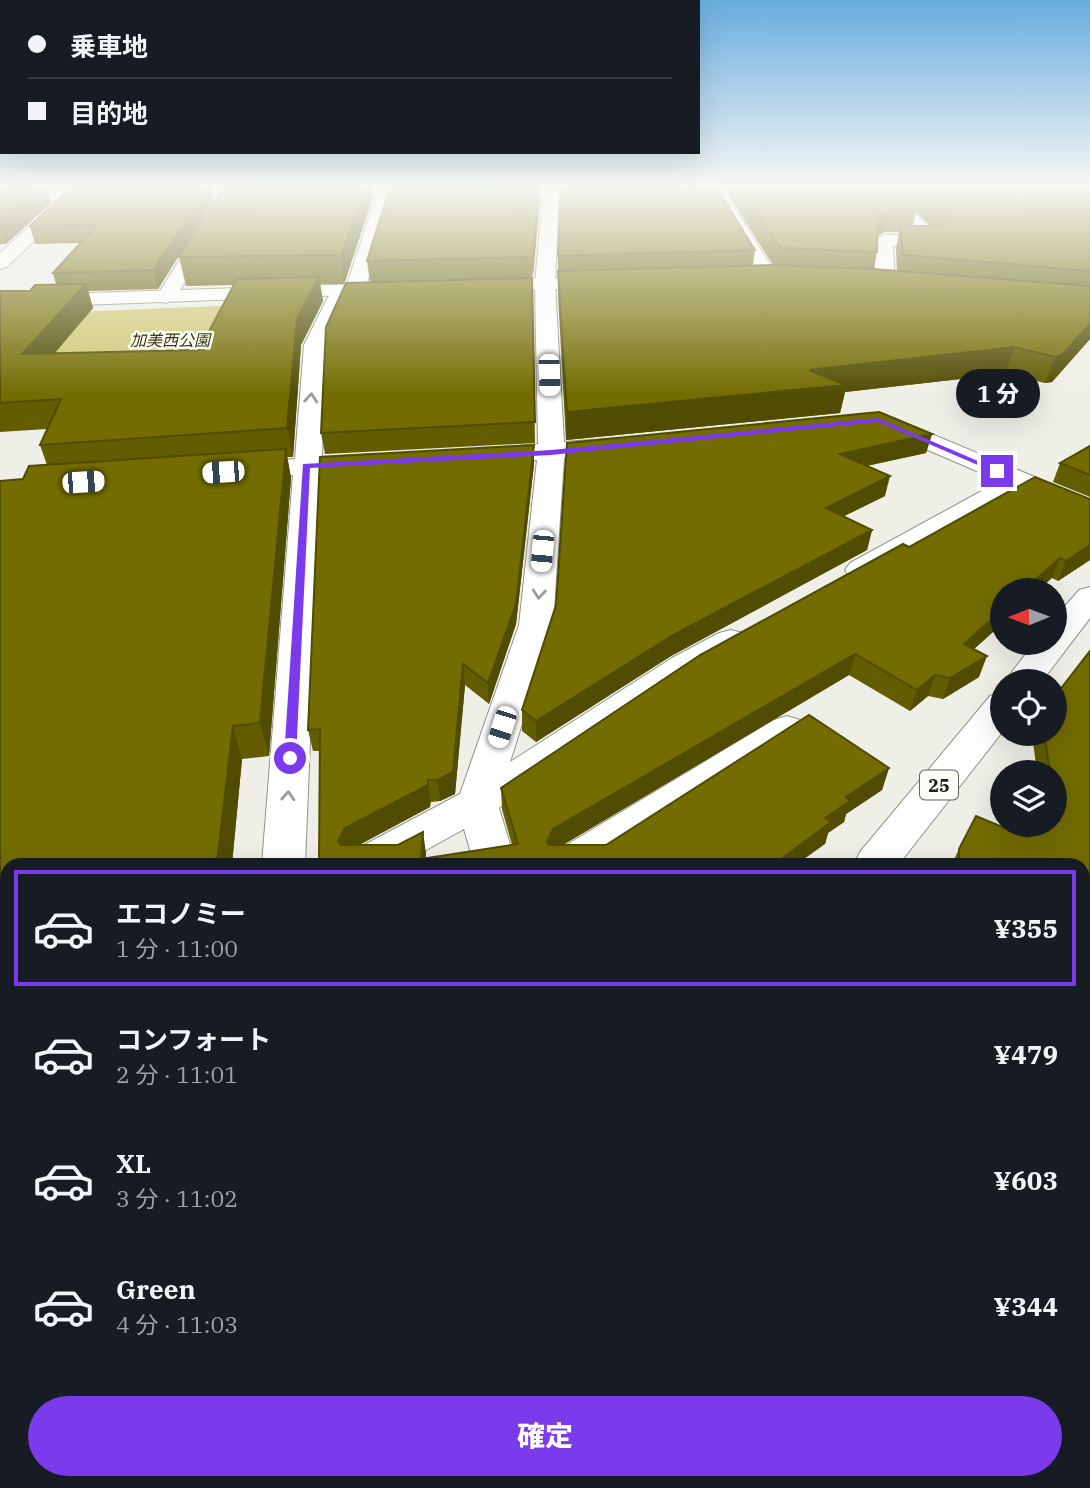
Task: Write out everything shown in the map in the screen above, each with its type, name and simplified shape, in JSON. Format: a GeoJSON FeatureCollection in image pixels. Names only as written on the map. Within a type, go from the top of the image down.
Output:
{"type":"FeatureCollection","features":[{"type":"Feature","properties":{"kind":"main road"},"geometry":{"type":"LineString","coordinates":[[166,296],[193,256]]}},
{"type":"Feature","properties":{"kind":"main road"},"geometry":{"type":"LineString","coordinates":[[284,858],[315,345],[348,290],[361,256]]}},
{"type":"Feature","properties":{"kind":"main road"},"geometry":{"type":"LineString","coordinates":[[493,858],[477,803],[536,625],[551,452],[545,284],[547,256]]}},
{"type":"Feature","properties":{"kind":"main road"},"geometry":{"type":"LineString","coordinates":[[748,280],[777,280],[761,256]]}},
{"type":"Feature","properties":{"kind":"main road"},"geometry":{"type":"LineString","coordinates":[[884,256],[884,286]]}},
{"type":"Feature","properties":{"kind":"main road"},"geometry":{"type":"LineString","coordinates":[[462,287],[636,282]]}},
{"type":"Feature","properties":{"kind":"main road"},"geometry":{"type":"LineString","coordinates":[[0,302],[409,289]]}},
{"type":"Feature","properties":{"kind":"main road"},"geometry":{"type":"LineString","coordinates":[[851,423],[878,420],[1090,510]]}},
{"type":"Feature","properties":{"kind":"main road"},"geometry":{"type":"LineString","coordinates":[[456,458],[647,443]]}},
{"type":"Feature","properties":{"kind":"main road"},"geometry":{"type":"LineString","coordinates":[[209,473],[401,460]]}},
{"type":"Feature","properties":{"kind":"main road"},"geometry":{"type":"LineString","coordinates":[[830,587],[1021,481]]}},
{"type":"Feature","properties":{"kind":"main road"},"geometry":{"type":"LineString","coordinates":[[1068,624],[1090,597]]}},
{"type":"Feature","properties":{"kind":"main road"},"geometry":{"type":"LineString","coordinates":[[377,858],[477,803],[684,666],[757,626]]}},
{"type":"Feature","properties":{"kind":"main road"},"geometry":{"type":"LineString","coordinates":[[1032,669],[1043,655]]}},
{"type":"Feature","properties":{"kind":"main road","name":"25"},"geometry":{"type":"LineString","coordinates":[[880,858],[990,721]]}},
{"type":"Feature","properties":{"kind":"main road"},"geometry":{"type":"LineString","coordinates":[[580,858],[787,729]]}},
{"type":"Feature","properties":{"kind":"green space","name":"加美西公園"},"geometry":{"type":"Polygon","coordinates":[[[240,305],[206,371],[42,373],[51,313],[240,305]]]}},
{"type":"Feature","properties":{"kind":"building"},"geometry":{"type":"Polygon","coordinates":[[[68,256],[162,256],[153,270],[53,273],[68,256]]]}},
{"type":"Feature","properties":{"kind":"building"},"geometry":{"type":"Polygon","coordinates":[[[368,256],[533,256],[533,257],[367,261],[368,256]]]}},
{"type":"Feature","properties":{"kind":"building"},"geometry":{"type":"Polygon","coordinates":[[[920,256],[1090,256],[1090,271],[920,256]]]}},
{"type":"Feature","properties":{"kind":"building"},"geometry":{"type":"Polygon","coordinates":[[[773,265],[873,269],[1090,286],[1090,324],[1062,355],[1055,357],[1014,347],[809,370],[846,385],[567,412],[558,271],[773,265]]]}},
{"type":"Feature","properties":{"kind":"building"},"geometry":{"type":"Polygon","coordinates":[[[319,277],[297,319],[287,428],[40,445],[61,399],[0,403],[0,291],[30,291],[35,285],[86,284],[22,354],[199,350],[237,279],[319,277]]]}},
{"type":"Feature","properties":{"kind":"building"},"geometry":{"type":"Polygon","coordinates":[[[532,278],[535,422],[321,433],[326,327],[346,283],[532,278]]]}},
{"type":"Feature","properties":{"kind":"building"},"geometry":{"type":"Polygon","coordinates":[[[879,412],[932,434],[840,454],[890,476],[826,508],[872,530],[673,635],[536,721],[522,710],[556,605],[567,443],[879,412]]]}},
{"type":"Feature","properties":{"kind":"building"},"geometry":{"type":"Polygon","coordinates":[[[534,445],[516,604],[488,683],[463,664],[453,772],[438,780],[428,780],[428,785],[345,828],[338,841],[341,845],[398,845],[423,832],[421,858],[319,858],[320,729],[308,730],[320,457],[534,445]]]}},
{"type":"Feature","properties":{"kind":"building"},"geometry":{"type":"Polygon","coordinates":[[[1090,446],[1090,475],[1060,463],[1090,446]]]}},
{"type":"Feature","properties":{"kind":"building"},"geometry":{"type":"Polygon","coordinates":[[[286,449],[260,723],[233,726],[217,858],[0,858],[0,481],[23,479],[29,466],[286,449]]]}},
{"type":"Feature","properties":{"kind":"building"},"geometry":{"type":"Polygon","coordinates":[[[1035,477],[1090,499],[1090,545],[1066,561],[1060,558],[1038,578],[990,578],[990,621],[964,644],[987,656],[950,678],[935,675],[917,690],[855,654],[553,829],[547,841],[549,845],[606,845],[809,715],[889,768],[846,797],[850,801],[825,818],[831,822],[783,858],[427,858],[518,844],[501,788],[700,655],[903,544],[909,547],[1035,477]]]}},
{"type":"Feature","properties":{"kind":"building"},"geometry":{"type":"Polygon","coordinates":[[[1090,651],[1090,858],[959,858],[959,849],[976,816],[990,822],[990,837],[1067,837],[1067,760],[1048,760],[1046,746],[1067,746],[1067,681],[1090,651]]]}},
{"type":"Feature","properties":{"kind":"route"},"geometry":{"type":"LineString","coordinates":[[290,758],[306,466],[551,452],[878,420],[997,471]]}}]}
